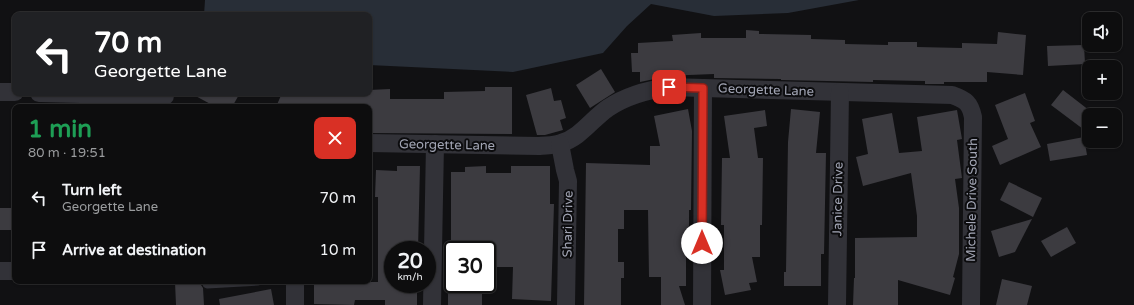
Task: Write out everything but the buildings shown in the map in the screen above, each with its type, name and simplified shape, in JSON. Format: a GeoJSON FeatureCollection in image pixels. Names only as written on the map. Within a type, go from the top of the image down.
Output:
{"type":"FeatureCollection","features":[{"type":"Feature","properties":{"kind":"street","name":"Georgette Lane"},"geometry":{"type":"LineString","coordinates":[[372,144],[539,146],[560,144],[579,134],[607,109],[631,96],[663,88],[952,95],[963,98]]}},
{"type":"Feature","properties":{"kind":"street"},"geometry":{"type":"LineString","coordinates":[[702,305],[703,88]]}},
{"type":"Feature","properties":{"kind":"street"},"geometry":{"type":"LineString","coordinates":[[0,92],[12,92]]}},
{"type":"Feature","properties":{"kind":"street","name":"Janice Drive"},"geometry":{"type":"LineString","coordinates":[[837,305],[840,92]]}},
{"type":"Feature","properties":{"kind":"street","name":"Michele Drive South"},"geometry":{"type":"LineString","coordinates":[[963,98],[970,106],[973,117],[971,305]]}},
{"type":"Feature","properties":{"kind":"street"},"geometry":{"type":"LineString","coordinates":[[432,305],[435,144]]}},
{"type":"Feature","properties":{"kind":"street","name":"Shari Drive"},"geometry":{"type":"LineString","coordinates":[[560,144],[568,181],[566,305]]}},
{"type":"Feature","properties":{"kind":"street"},"geometry":{"type":"LineString","coordinates":[[0,270],[12,271]]}},
{"type":"Feature","properties":{"kind":"street"},"geometry":{"type":"LineString","coordinates":[[295,305],[296,284]]}},
{"type":"Feature","properties":{"kind":"shaded area"},"geometry":{"type":"Polygon","coordinates":[[[205,0],[859,0],[788,13],[714,16],[651,4],[627,26],[603,53],[513,72],[372,65],[372,12],[204,12],[205,0]]]}},
{"type":"Feature","properties":{"kind":"route"},"geometry":{"type":"LineString","coordinates":[[669,87],[703,88],[702,243]]}}]}
